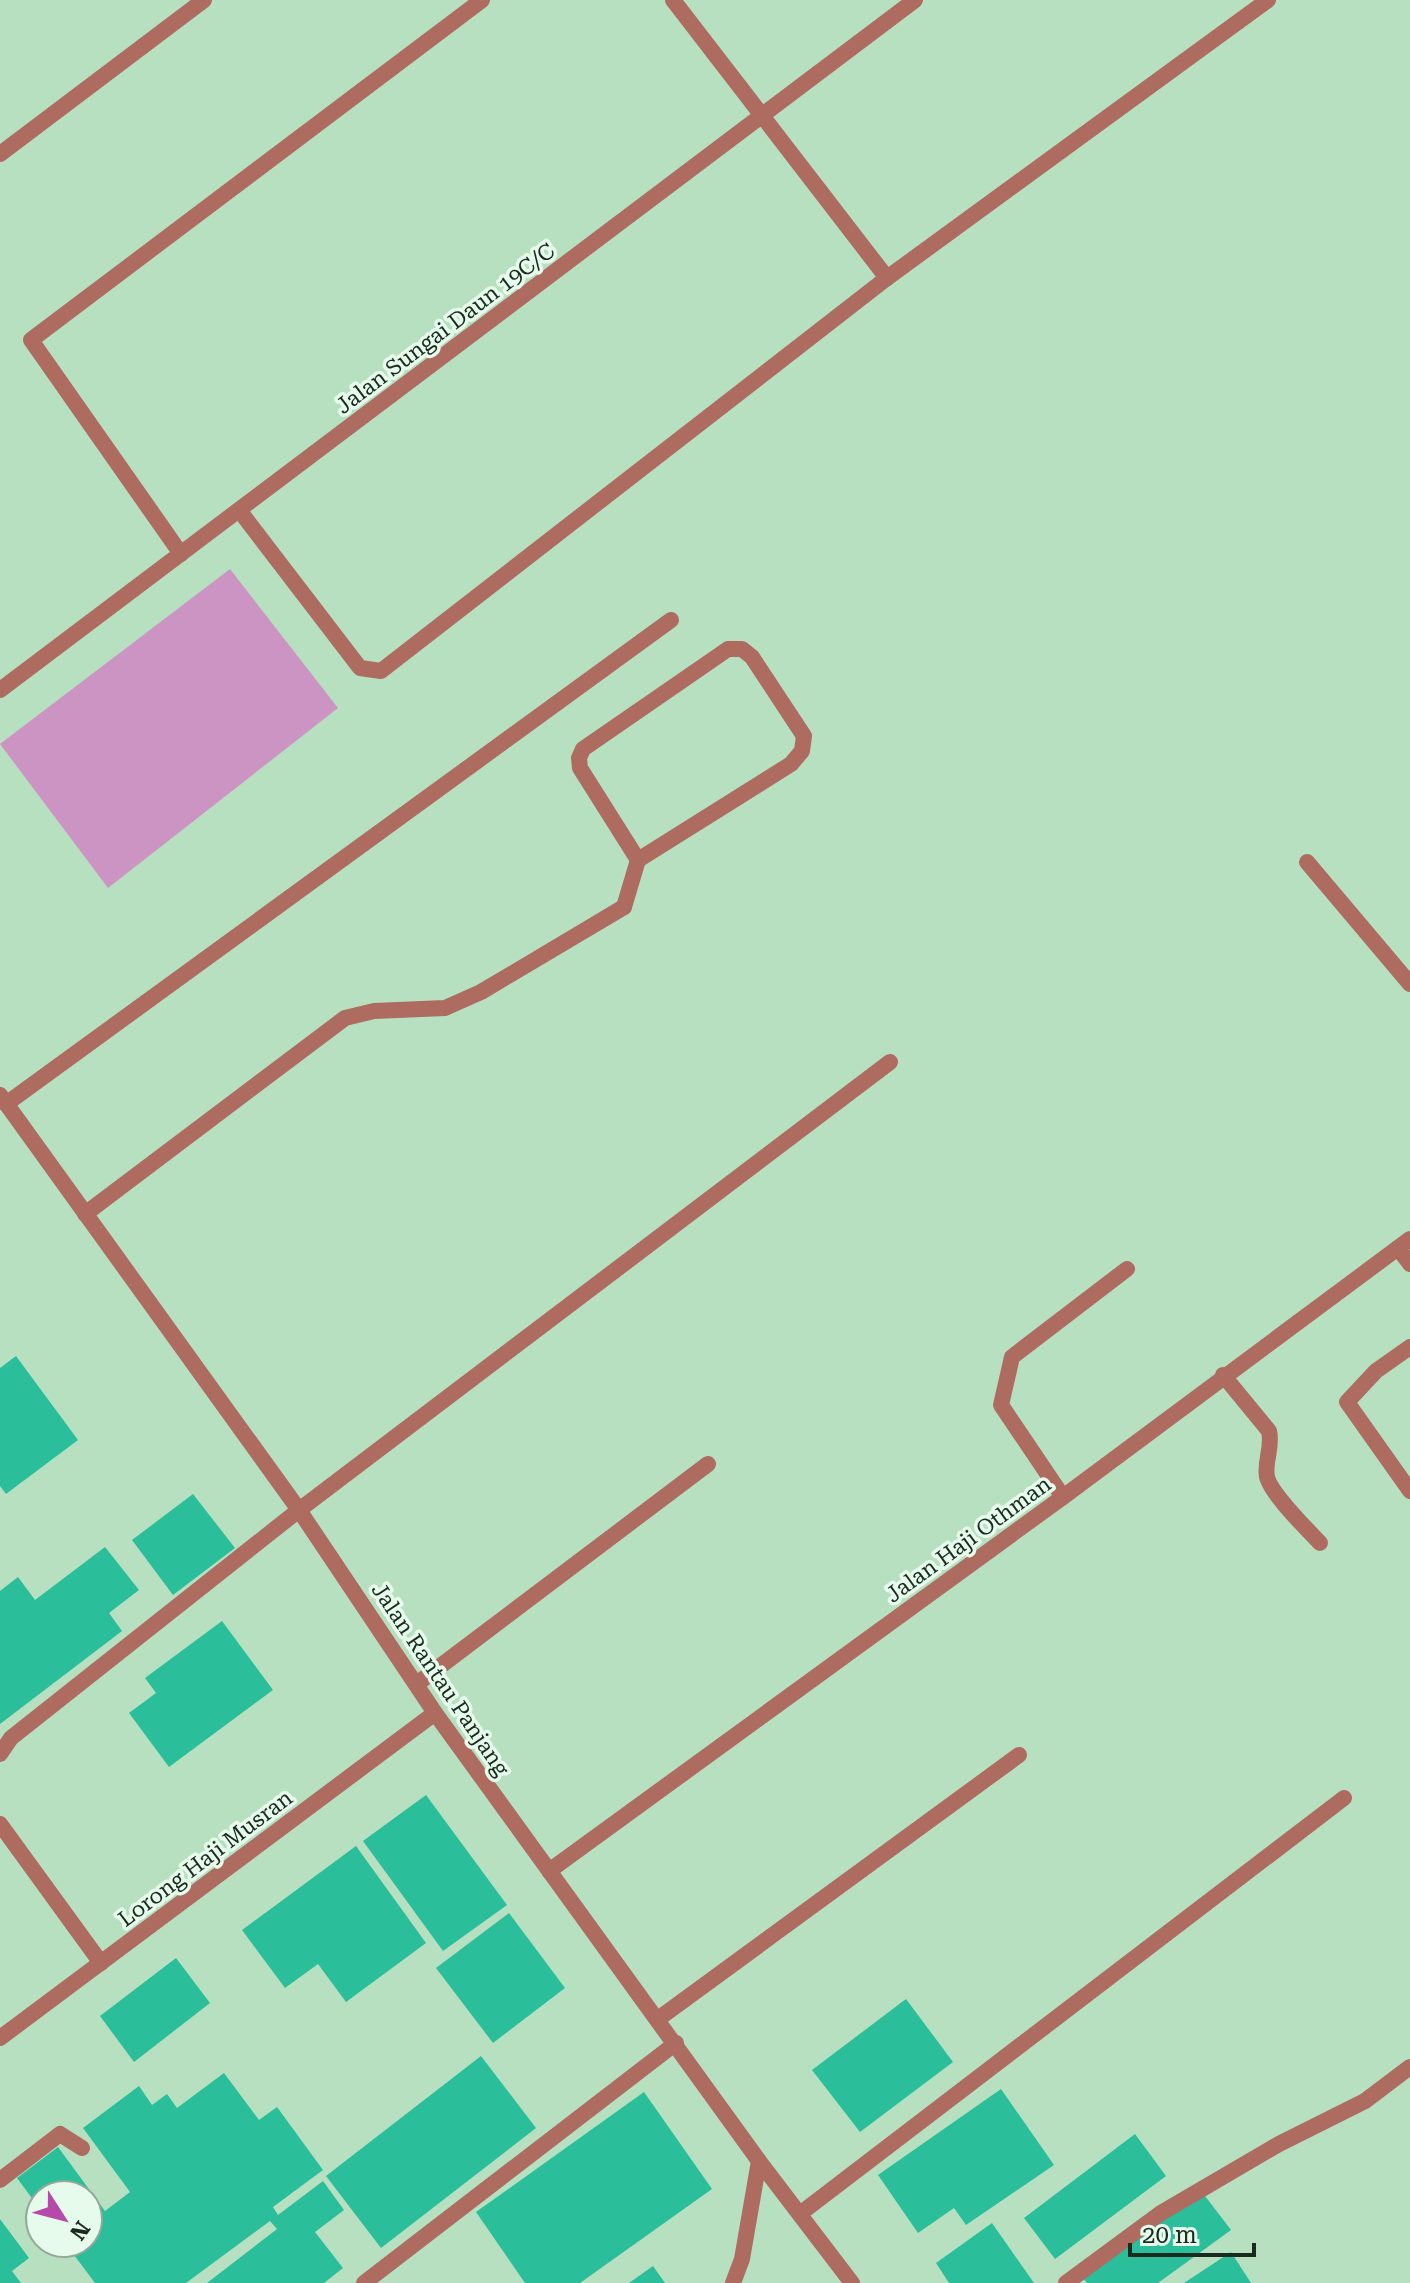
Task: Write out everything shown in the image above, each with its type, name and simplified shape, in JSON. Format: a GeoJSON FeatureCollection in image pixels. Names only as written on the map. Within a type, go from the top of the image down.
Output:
{"type":"FeatureCollection","features":[{"type":"Feature","properties":{"kind":"street"},"geometry":{"type":"LineString","coordinates":[[0,154],[204,0]]}},
{"type":"Feature","properties":{"kind":"street"},"geometry":{"type":"LineString","coordinates":[[181,554],[31,340],[482,0]]}},
{"type":"Feature","properties":{"kind":"street"},"geometry":{"type":"LineString","coordinates":[[673,0],[887,278]]}},
{"type":"Feature","properties":{"kind":"street","name":"Jalan Sungai Daun 19C/C"},"geometry":{"type":"LineString","coordinates":[[0,690],[915,0]]}},
{"type":"Feature","properties":{"kind":"street"},"geometry":{"type":"LineString","coordinates":[[239,510],[360,668],[381,671],[887,278],[1268,0]]}},
{"type":"Feature","properties":{"kind":"street"},"geometry":{"type":"LineString","coordinates":[[3,1099],[671,620]]}},
{"type":"Feature","properties":{"kind":"street"},"geometry":{"type":"LineString","coordinates":[[85,1214],[345,1018],[374,1011],[445,1008],[481,992],[624,907],[638,860],[791,764],[802,751],[804,736],[752,657],[742,649],[728,649],[583,749],[579,758],[580,768],[638,860]]}},
{"type":"Feature","properties":{"kind":"street"},"geometry":{"type":"LineString","coordinates":[[1307,862],[1410,984]]}},
{"type":"Feature","properties":{"kind":"street"},"geometry":{"type":"LineString","coordinates":[[0,1754],[11,1738],[299,1510],[890,1062]]}},
{"type":"Feature","properties":{"kind":"street","name":"Jalan Rantau Panjang"},"geometry":{"type":"LineString","coordinates":[[3,1099],[299,1510],[418,1683],[435,1713],[759,2161],[852,2283]]}},
{"type":"Feature","properties":{"kind":"street"},"geometry":{"type":"LineString","coordinates":[[1404,1243],[1410,1264]]}},
{"type":"Feature","properties":{"kind":"street","name":"Jalan Haji Othman"},"geometry":{"type":"LineString","coordinates":[[549,1871],[1063,1497],[1404,1243]]}},
{"type":"Feature","properties":{"kind":"street"},"geometry":{"type":"LineString","coordinates":[[1063,1497],[1001,1405],[1012,1357],[1127,1269]]}},
{"type":"Feature","properties":{"kind":"street"},"geometry":{"type":"LineString","coordinates":[[1410,1347],[1376,1371],[1347,1402],[1410,1491]]}},
{"type":"Feature","properties":{"kind":"street"},"geometry":{"type":"LineString","coordinates":[[1223,1375],[1269,1431],[1272,1442],[1267,1472],[1271,1486],[1320,1543]]}},
{"type":"Feature","properties":{"kind":"street"},"geometry":{"type":"LineString","coordinates":[[418,1683],[708,1464]]}},
{"type":"Feature","properties":{"kind":"street","name":"Lorong Haji Musran"},"geometry":{"type":"LineString","coordinates":[[0,2038],[435,1713]]}},
{"type":"Feature","properties":{"kind":"street"},"geometry":{"type":"LineString","coordinates":[[658,2019],[1019,1755]]}},
{"type":"Feature","properties":{"kind":"street"},"geometry":{"type":"LineString","coordinates":[[801,2213],[1344,1798]]}},
{"type":"Feature","properties":{"kind":"street"},"geometry":{"type":"LineString","coordinates":[[0,1824],[101,1963]]}},
{"type":"Feature","properties":{"kind":"street"},"geometry":{"type":"LineString","coordinates":[[364,2283],[676,2043]]}},
{"type":"Feature","properties":{"kind":"street"},"geometry":{"type":"LineString","coordinates":[[1066,2283],[1161,2213],[1279,2144],[1365,2101],[1410,2067]]}},
{"type":"Feature","properties":{"kind":"street"},"geometry":{"type":"LineString","coordinates":[[0,2180],[60,2134],[82,2148]]}},
{"type":"Feature","properties":{"kind":"street"},"geometry":{"type":"LineString","coordinates":[[733,2283],[742,2259],[759,2161]]}},
{"type":"Feature","properties":{"kind":"shaded area"},"geometry":{"type":"Polygon","coordinates":[[[230,569],[338,708],[108,888],[0,744],[230,569]]]}},
{"type":"Feature","properties":{"kind":"building"},"geometry":{"type":"Polygon","coordinates":[[[16,1356],[78,1440],[6,1494],[0,1486],[0,1368],[16,1356]]]}},
{"type":"Feature","properties":{"kind":"building"},"geometry":{"type":"Polygon","coordinates":[[[193,1494],[235,1548],[173,1595],[132,1540],[193,1494]]]}},
{"type":"Feature","properties":{"kind":"building"},"geometry":{"type":"Polygon","coordinates":[[[105,1547],[139,1590],[109,1613],[122,1631],[0,1724],[0,1591],[18,1577],[35,1600],[105,1547]]]}},
{"type":"Feature","properties":{"kind":"building"},"geometry":{"type":"Polygon","coordinates":[[[222,1621],[273,1690],[169,1767],[129,1713],[156,1693],[145,1678],[222,1621]]]}},
{"type":"Feature","properties":{"kind":"building"},"geometry":{"type":"Polygon","coordinates":[[[426,1795],[507,1905],[443,1951],[363,1841],[426,1795]]]}},
{"type":"Feature","properties":{"kind":"building"},"geometry":{"type":"Polygon","coordinates":[[[356,1846],[426,1943],[346,2002],[318,1964],[285,1988],[242,1930],[356,1846]]]}},
{"type":"Feature","properties":{"kind":"building"},"geometry":{"type":"Polygon","coordinates":[[[509,1913],[565,1988],[493,2043],[436,1968],[509,1913]]]}},
{"type":"Feature","properties":{"kind":"building"},"geometry":{"type":"Polygon","coordinates":[[[176,1958],[210,2003],[134,2062],[100,2016],[176,1958]]]}},
{"type":"Feature","properties":{"kind":"building"},"geometry":{"type":"Polygon","coordinates":[[[906,1999],[953,2062],[860,2132],[812,2070],[906,1999]]]}},
{"type":"Feature","properties":{"kind":"building"},"geometry":{"type":"Polygon","coordinates":[[[481,2056],[536,2128],[381,2248],[326,2176],[481,2056]]]}},
{"type":"Feature","properties":{"kind":"building"},"geometry":{"type":"Polygon","coordinates":[[[224,2073],[259,2120],[277,2107],[323,2170],[273,2207],[278,2215],[323,2181],[344,2210],[315,2232],[343,2268],[324,2283],[207,2283],[277,2229],[270,2221],[186,2283],[95,2283],[77,2259],[104,2259],[104,2210],[130,2192],[83,2128],[139,2086],[152,2105],[167,2094],[177,2108],[224,2073]]]}},
{"type":"Feature","properties":{"kind":"building"},"geometry":{"type":"Polygon","coordinates":[[[1001,2089],[1054,2165],[966,2225],[954,2208],[918,2233],[878,2175],[1001,2089]]]}},
{"type":"Feature","properties":{"kind":"building"},"geometry":{"type":"Polygon","coordinates":[[[644,2092],[712,2189],[580,2283],[525,2283],[476,2212],[644,2092]]]}},
{"type":"Feature","properties":{"kind":"building"},"geometry":{"type":"Polygon","coordinates":[[[1135,2134],[1166,2176],[1055,2259],[1024,2218],[1135,2134]]]}},
{"type":"Feature","properties":{"kind":"building"},"geometry":{"type":"Polygon","coordinates":[[[58,2147],[82,2179],[24,2179],[24,2187],[17,2178],[58,2147]]]}},
{"type":"Feature","properties":{"kind":"building"},"geometry":{"type":"Polygon","coordinates":[[[1202,2192],[1231,2230],[1158,2283],[1087,2283],[1083,2278],[1202,2192]]]}},
{"type":"Feature","properties":{"kind":"building"},"geometry":{"type":"Polygon","coordinates":[[[0,2219],[24,2251],[24,2259],[28,2259],[12,2271],[21,2283],[0,2283],[0,2219]]]}},
{"type":"Feature","properties":{"kind":"building"},"geometry":{"type":"Polygon","coordinates":[[[992,2223],[1034,2283],[949,2283],[936,2263],[992,2223]]]}},
{"type":"Feature","properties":{"kind":"building"},"geometry":{"type":"Polygon","coordinates":[[[1231,2252],[1251,2283],[1184,2283],[1231,2252]]]}},
{"type":"Feature","properties":{"kind":"building"},"geometry":{"type":"Polygon","coordinates":[[[653,2266],[665,2283],[629,2283],[653,2266]]]}}]}
